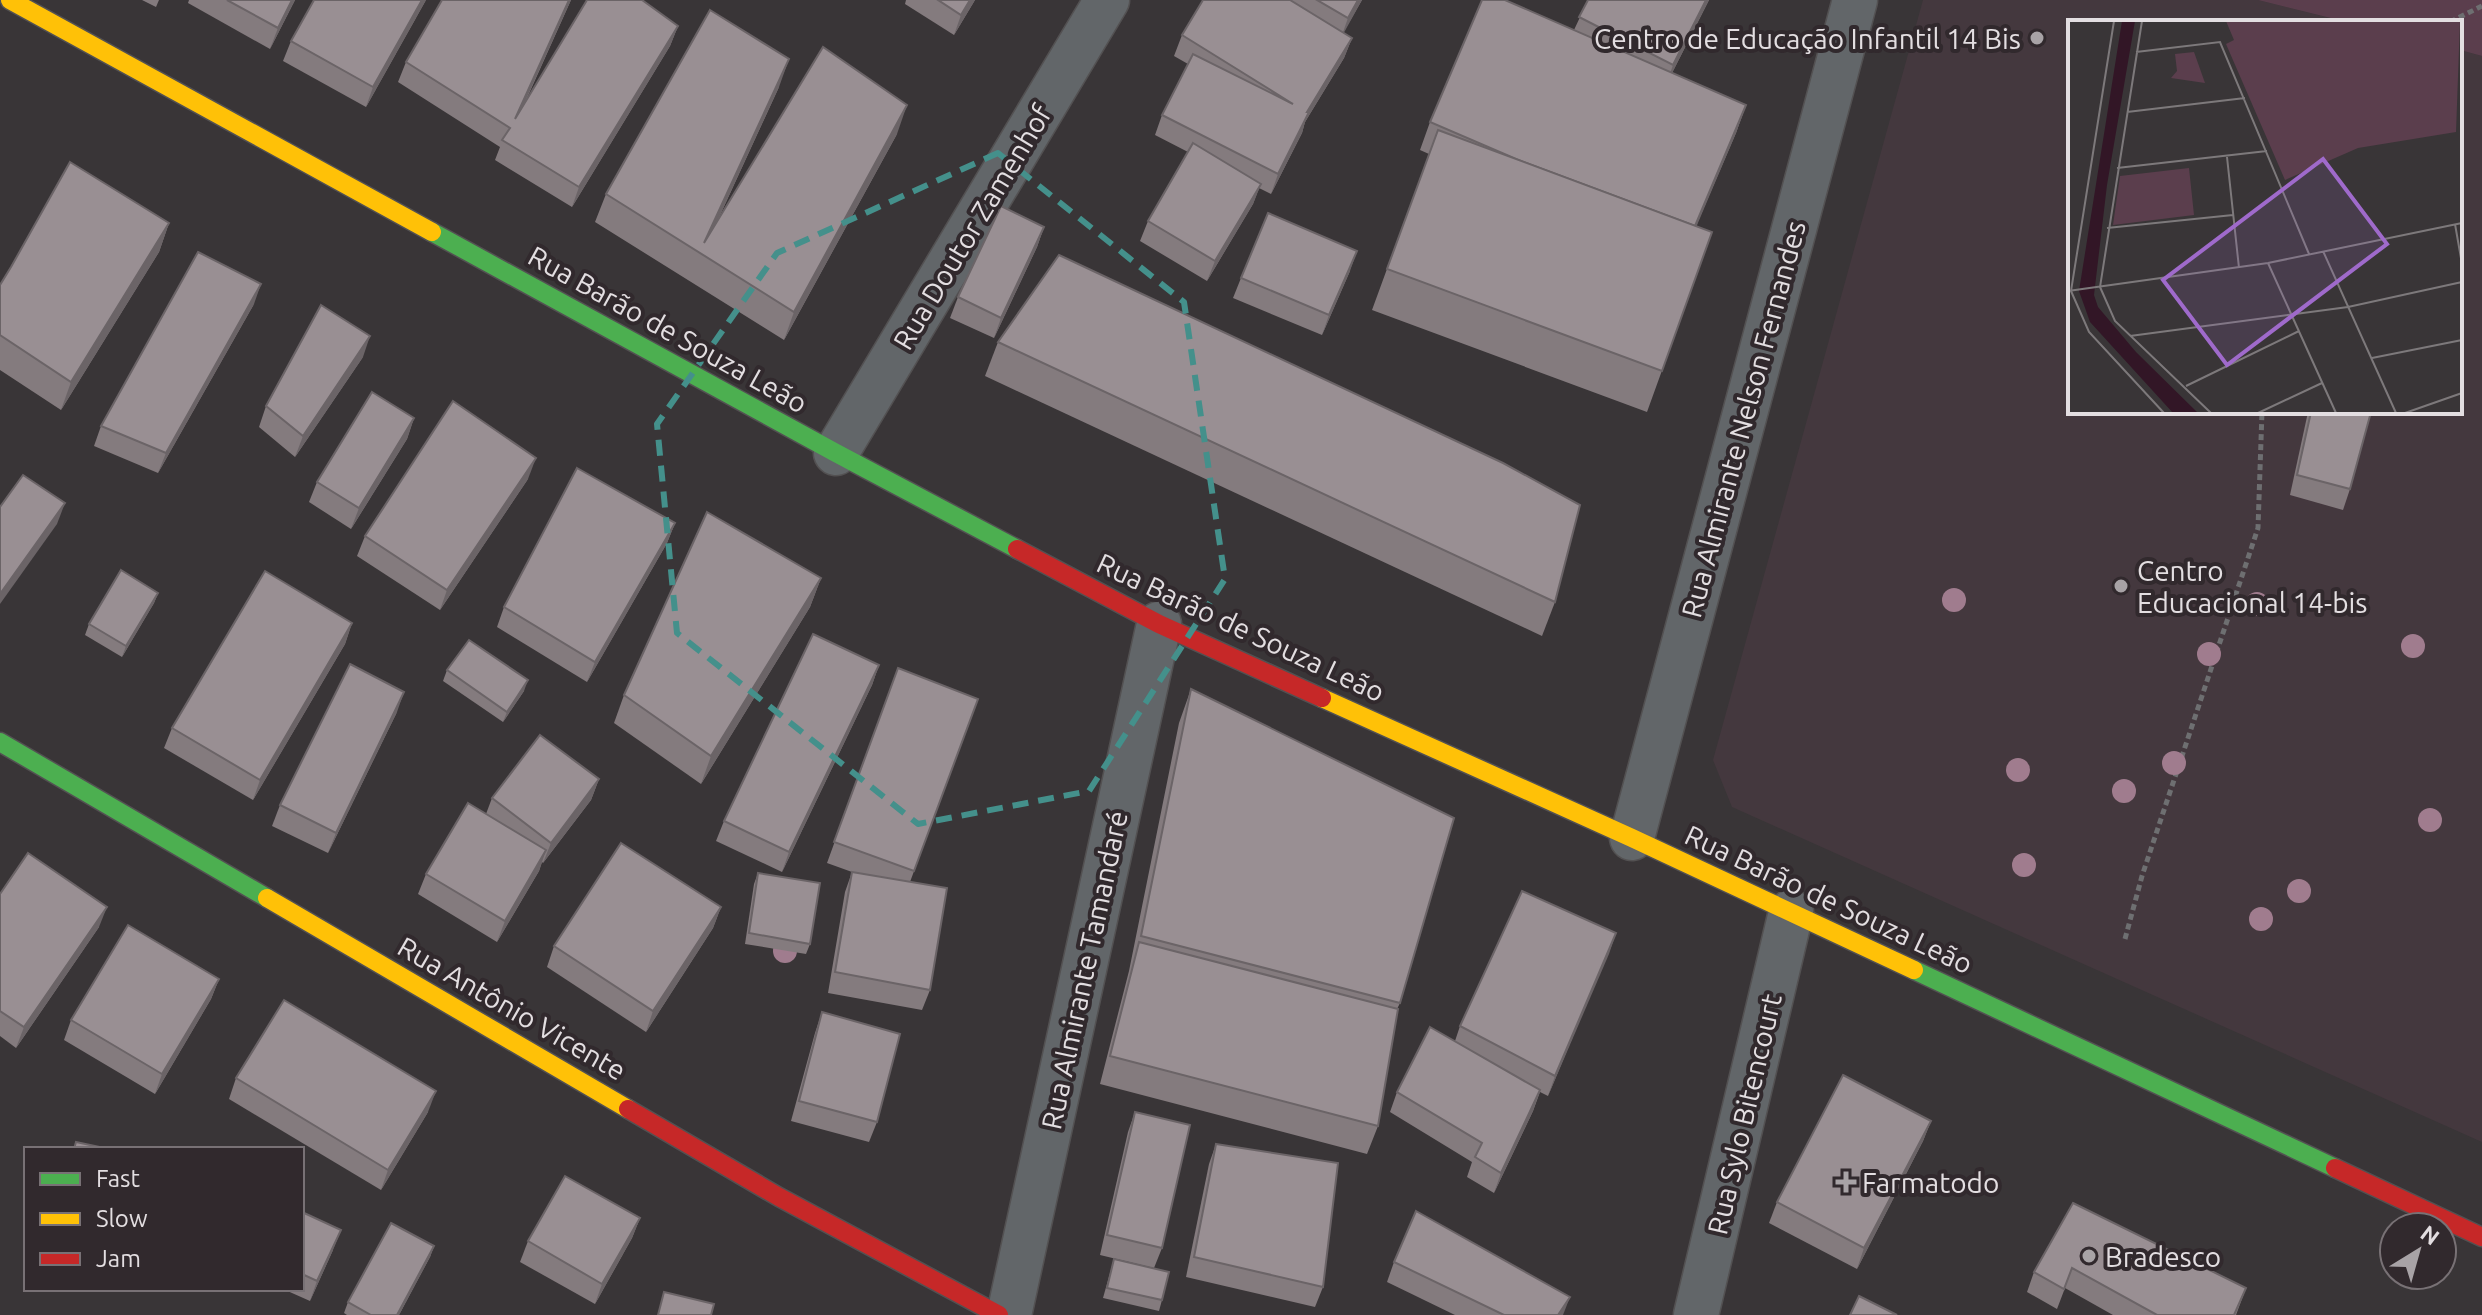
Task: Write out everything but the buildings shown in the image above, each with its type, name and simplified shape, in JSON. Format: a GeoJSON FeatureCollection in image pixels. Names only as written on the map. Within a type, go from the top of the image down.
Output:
{"type":"FeatureCollection","features":[{"type":"Feature","properties":{"kind":"main road","name":"Rua Barão de Souza Leão"},"geometry":{"type":"LineString","coordinates":[[10,0],[836,453],[1159,624],[1632,838],[2482,1237]]}},
{"type":"Feature","properties":{"kind":"main road","name":"Rua Antônio Vicente"},"geometry":{"type":"LineString","coordinates":[[0,742],[765,1189],[999,1315]]}},
{"type":"Feature","properties":{"kind":"street","name":"Rua Doutor Zamenhof"},"geometry":{"type":"LineString","coordinates":[[836,453],[1107,0]]}},
{"type":"Feature","properties":{"kind":"street","name":"Rua Almirante Nelson Fernandes"},"geometry":{"type":"LineString","coordinates":[[1632,838],[1855,0]]}},
{"type":"Feature","properties":{"kind":"street","name":"Rua Almirante Tamandaré"},"geometry":{"type":"LineString","coordinates":[[1009,1315],[1159,624]]}},
{"type":"Feature","properties":{"kind":"street","name":"Rua Sylo Bitencourt"},"geometry":{"type":"LineString","coordinates":[[1696,1315],[1791,912]]}},
{"type":"Feature","properties":{"kind":"path"},"geometry":{"type":"LineString","coordinates":[[2454,20],[2482,6]]}},
{"type":"Feature","properties":{"kind":"path"},"geometry":{"type":"LineString","coordinates":[[2125,939],[2142,876],[2258,528],[2262,414]]}},
{"type":"Feature","properties":{"kind":"highlighted area"},"geometry":{"type":"Polygon","coordinates":[[[998,153],[1184,302],[1225,579],[1089,791],[918,824],[677,633],[657,424],[777,253],[998,153]]]}},
{"type":"Feature","properties":{"kind":"shaded area","name":"Centro Educacional 14-bis"},"geometry":{"type":"Polygon","coordinates":[[[1923,0],[2258,0],[2339,20],[2068,20],[2068,414],[2462,414],[2462,51],[2482,56],[2482,1142],[1732,807],[1713,760],[1923,0]]]}},
{"type":"Feature","properties":{"kind":"shaded area"},"geometry":{"type":"Polygon","coordinates":[[[2258,0],[2482,0],[2482,56],[2462,51],[2462,20],[2339,20],[2258,0]]]}},
{"type":"Feature","properties":{"kind":"traffic: fast"},"geometry":{"type":"LineString","coordinates":[[432,232],[1017,549]]}},
{"type":"Feature","properties":{"kind":"traffic: fast"},"geometry":{"type":"LineString","coordinates":[[0,742],[267,898]]}},
{"type":"Feature","properties":{"kind":"traffic: fast"},"geometry":{"type":"LineString","coordinates":[[1914,970],[2335,1168]]}},
{"type":"Feature","properties":{"kind":"traffic: slow"},"geometry":{"type":"LineString","coordinates":[[10,0],[432,232]]}},
{"type":"Feature","properties":{"kind":"traffic: slow"},"geometry":{"type":"LineString","coordinates":[[1322,698],[1914,970]]}},
{"type":"Feature","properties":{"kind":"traffic: slow"},"geometry":{"type":"LineString","coordinates":[[267,898],[628,1109]]}},
{"type":"Feature","properties":{"kind":"traffic: jam"},"geometry":{"type":"LineString","coordinates":[[1017,549],[1159,624],[1322,698]]}},
{"type":"Feature","properties":{"kind":"traffic: jam"},"geometry":{"type":"LineString","coordinates":[[628,1109],[779,1197],[999,1315]]}},
{"type":"Feature","properties":{"kind":"traffic: jam"},"geometry":{"type":"LineString","coordinates":[[2335,1168],[2482,1237]]}},
{"type":"Feature","properties":{"kind":"place","name":"Centro de Educação Infantil 14 Bis"},"geometry":{"type":"Point","coordinates":[2037,38]}},
{"type":"Feature","properties":{"kind":"place","name":"Centro Educacional 14-bis"},"geometry":{"type":"Point","coordinates":[2121,586]}},
{"type":"Feature","properties":{"kind":"place","name":"Farmatodo"},"geometry":{"type":"Point","coordinates":[1846,1182]}},
{"type":"Feature","properties":{"kind":"place","name":"Bradesco"},"geometry":{"type":"Point","coordinates":[2089,1256]}}]}
